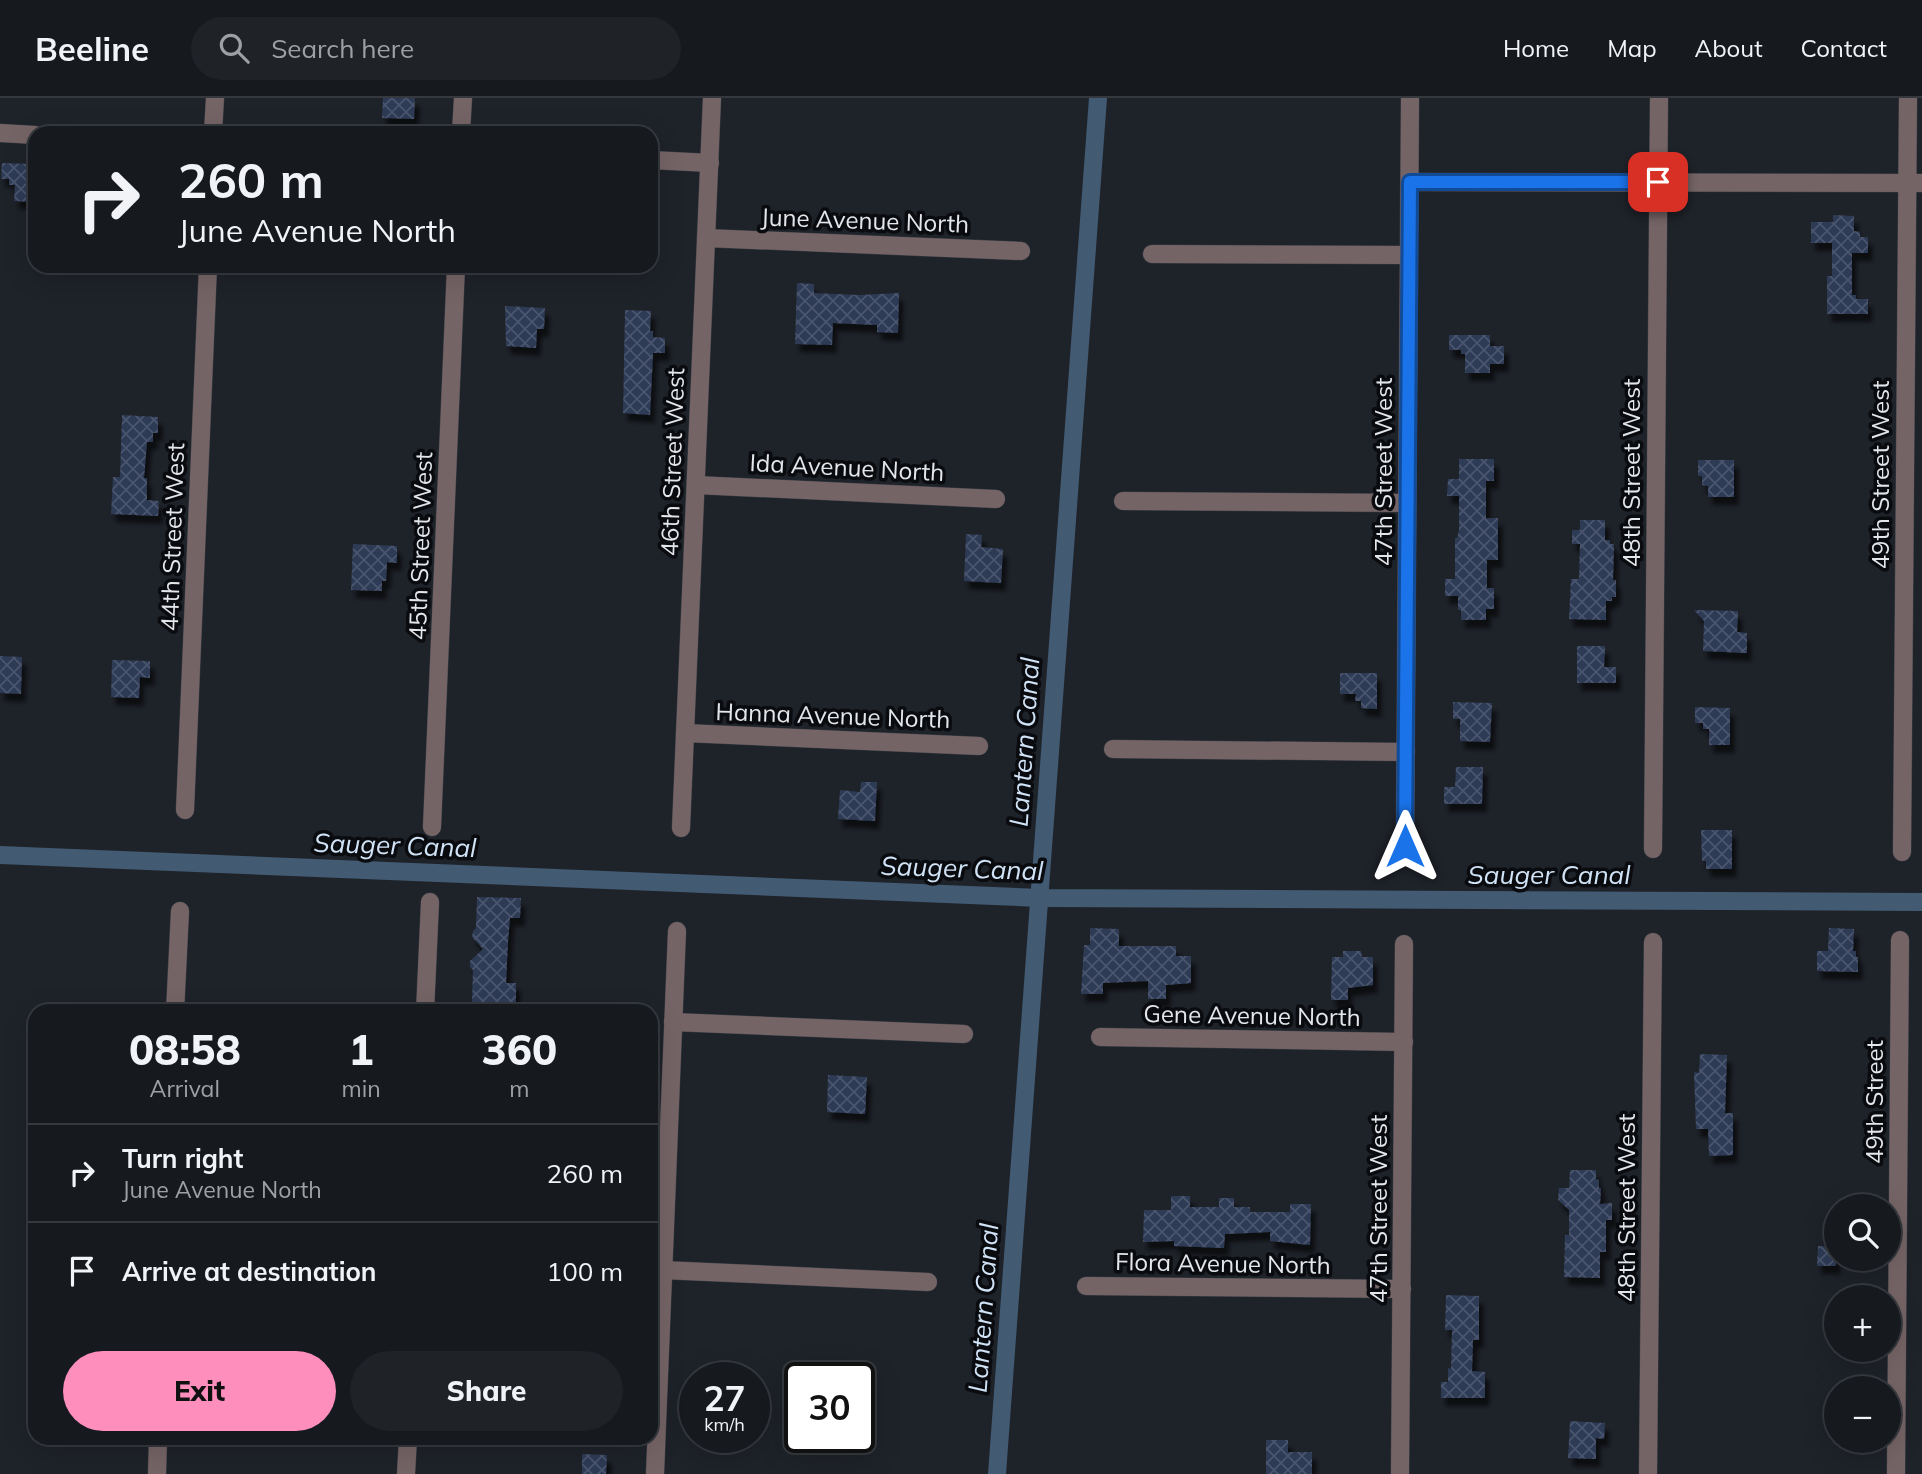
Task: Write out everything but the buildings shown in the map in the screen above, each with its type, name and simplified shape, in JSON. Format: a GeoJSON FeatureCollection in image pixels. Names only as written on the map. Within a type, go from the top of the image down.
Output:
{"type":"FeatureCollection","features":[{"type":"Feature","properties":{"kind":"street"},"geometry":{"type":"LineString","coordinates":[[213,126],[215,98]]}},
{"type":"Feature","properties":{"kind":"street"},"geometry":{"type":"LineString","coordinates":[[461,126],[463,98]]}},
{"type":"Feature","properties":{"kind":"street","name":"46th Street West"},"geometry":{"type":"LineString","coordinates":[[681,828],[712,98]]}},
{"type":"Feature","properties":{"kind":"street","name":"47th Street West"},"geometry":{"type":"LineString","coordinates":[[1405,846],[1410,98]]}},
{"type":"Feature","properties":{"kind":"street","name":"48th Street West"},"geometry":{"type":"LineString","coordinates":[[1653,849],[1659,98]]}},
{"type":"Feature","properties":{"kind":"street","name":"49th Street West"},"geometry":{"type":"LineString","coordinates":[[1902,852],[1915,183],[1908,98]]}},
{"type":"Feature","properties":{"kind":"street"},"geometry":{"type":"LineString","coordinates":[[0,133],[28,135]]}},
{"type":"Feature","properties":{"kind":"street"},"geometry":{"type":"LineString","coordinates":[[658,160],[710,163]]}},
{"type":"Feature","properties":{"kind":"street"},"geometry":{"type":"LineString","coordinates":[[1410,182],[1915,183]]}},
{"type":"Feature","properties":{"kind":"street","name":"June Avenue North"},"geometry":{"type":"LineString","coordinates":[[706,238],[1021,251]]}},
{"type":"Feature","properties":{"kind":"street"},"geometry":{"type":"LineString","coordinates":[[1152,254],[1409,255]]}},
{"type":"Feature","properties":{"kind":"street","name":"44th Street West"},"geometry":{"type":"LineString","coordinates":[[185,810],[208,273]]}},
{"type":"Feature","properties":{"kind":"street","name":"45th Street West"},"geometry":{"type":"LineString","coordinates":[[432,827],[456,273]]}},
{"type":"Feature","properties":{"kind":"street","name":"Ida Avenue North"},"geometry":{"type":"LineString","coordinates":[[696,485],[996,499]]}},
{"type":"Feature","properties":{"kind":"street"},"geometry":{"type":"LineString","coordinates":[[1123,501],[1407,503]]}},
{"type":"Feature","properties":{"kind":"street","name":"Hanna Avenue North"},"geometry":{"type":"LineString","coordinates":[[685,733],[979,746]]}},
{"type":"Feature","properties":{"kind":"street"},"geometry":{"type":"LineString","coordinates":[[1113,749],[1406,752]]}},
{"type":"Feature","properties":{"kind":"street"},"geometry":{"type":"LineString","coordinates":[[425,1004],[430,902]]}},
{"type":"Feature","properties":{"kind":"street"},"geometry":{"type":"LineString","coordinates":[[176,1004],[180,911]]}},
{"type":"Feature","properties":{"kind":"street"},"geometry":{"type":"LineString","coordinates":[[658,1386],[677,931]]}},
{"type":"Feature","properties":{"kind":"street","name":"49th Street"},"geometry":{"type":"LineString","coordinates":[[1896,1474],[1900,940]]}},
{"type":"Feature","properties":{"kind":"street","name":"48th Street West"},"geometry":{"type":"LineString","coordinates":[[1648,1474],[1653,942]]}},
{"type":"Feature","properties":{"kind":"street","name":"47th Street West"},"geometry":{"type":"LineString","coordinates":[[1400,1474],[1404,944]]}},
{"type":"Feature","properties":{"kind":"street"},"geometry":{"type":"LineString","coordinates":[[673,1022],[964,1034]]}},
{"type":"Feature","properties":{"kind":"street","name":"Gene Avenue North"},"geometry":{"type":"LineString","coordinates":[[1100,1037],[1404,1042]]}},
{"type":"Feature","properties":{"kind":"street"},"geometry":{"type":"LineString","coordinates":[[662,1269],[928,1282]]}},
{"type":"Feature","properties":{"kind":"street","name":"Flora Avenue North"},"geometry":{"type":"LineString","coordinates":[[1086,1286],[1402,1289]]}},
{"type":"Feature","properties":{"kind":"street"},"geometry":{"type":"LineString","coordinates":[[157,1474],[158,1445]]}},
{"type":"Feature","properties":{"kind":"street"},"geometry":{"type":"LineString","coordinates":[[406,1474],[408,1445]]}},
{"type":"Feature","properties":{"kind":"street"},"geometry":{"type":"LineString","coordinates":[[655,1474],[656,1445]]}},
{"type":"Feature","properties":{"kind":"waterway","name":"Lantern Canal"},"geometry":{"type":"LineString","coordinates":[[997,1474],[1098,98]]}},
{"type":"Feature","properties":{"kind":"waterway","name":"Sauger Canal"},"geometry":{"type":"LineString","coordinates":[[0,855],[1040,898],[1922,902]]}},
{"type":"Feature","properties":{"kind":"route"},"geometry":{"type":"LineString","coordinates":[[1405,846],[1410,182],[1658,182]]}}]}
